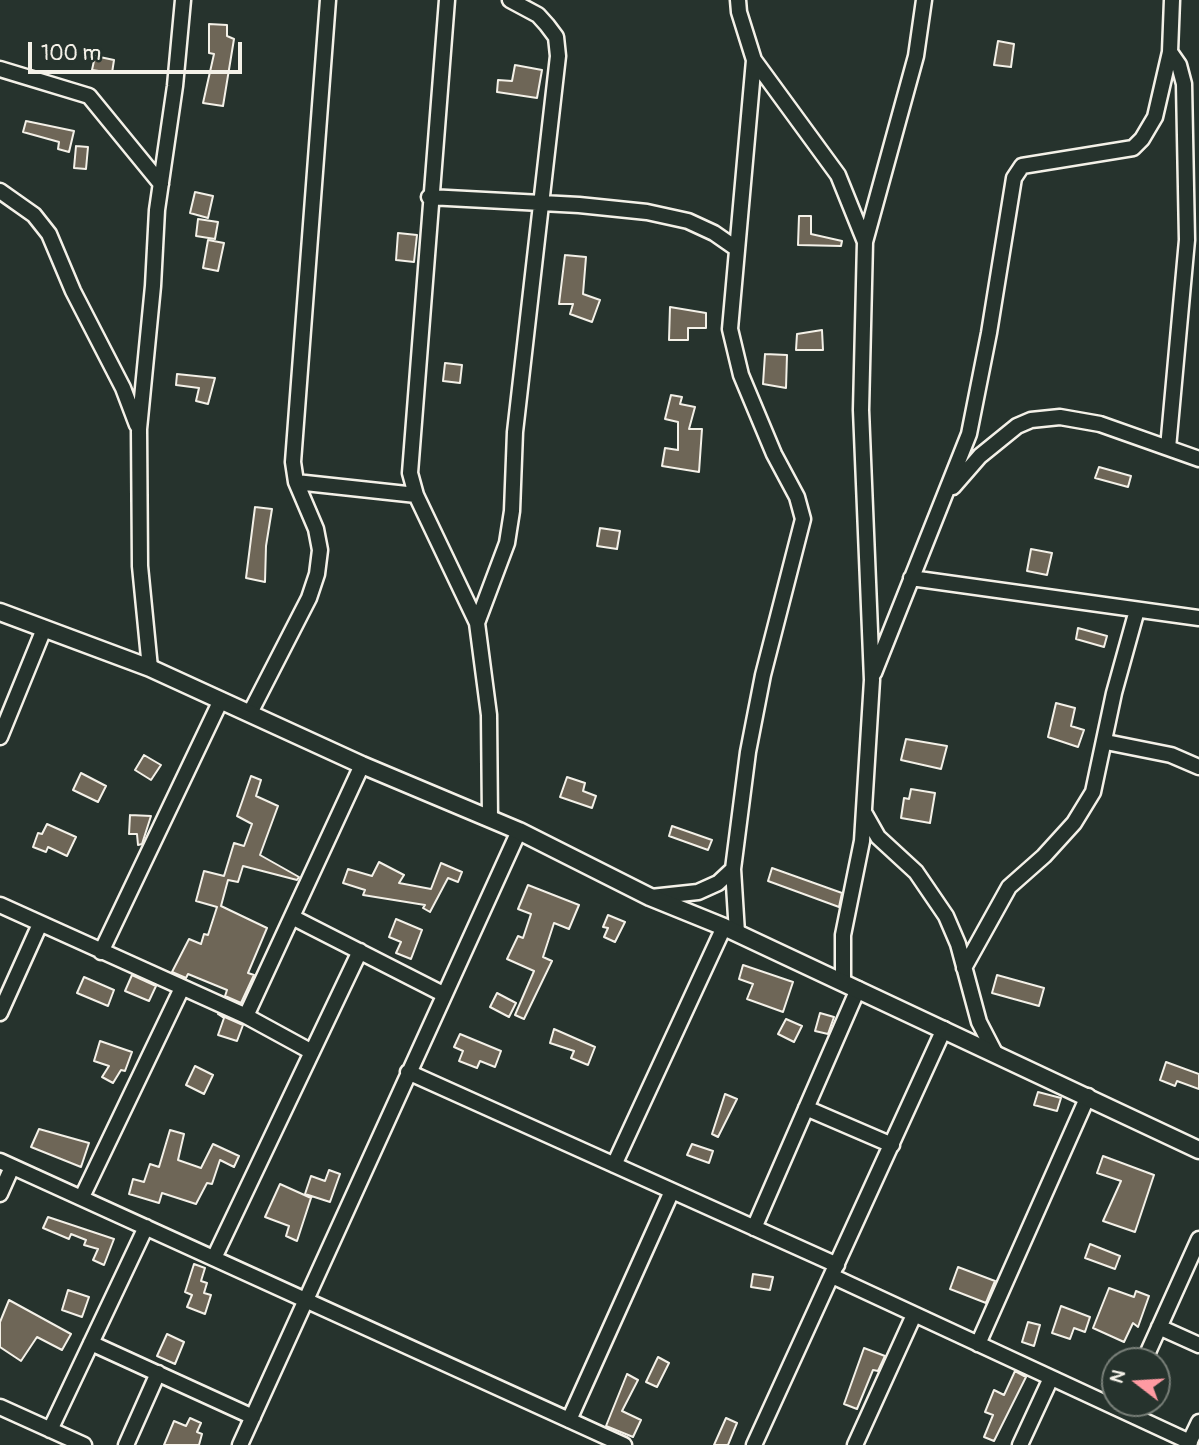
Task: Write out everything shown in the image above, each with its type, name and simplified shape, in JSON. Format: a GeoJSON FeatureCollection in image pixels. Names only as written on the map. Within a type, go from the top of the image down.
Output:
{"type":"FeatureCollection","features":[{"type":"Feature","properties":{"kind":"street"},"geometry":{"type":"LineString","coordinates":[[150,668],[140,566],[139,429],[161,184],[175,86],[183,0]]}},
{"type":"Feature","properties":{"kind":"street"},"geometry":{"type":"LineString","coordinates":[[250,713],[309,598],[317,574],[320,550],[316,529],[296,482],[293,462],[327,0]]}},
{"type":"Feature","properties":{"kind":"street"},"geometry":{"type":"LineString","coordinates":[[447,0],[429,197],[410,473],[416,495],[477,623],[489,715],[490,819]]}},
{"type":"Feature","properties":{"kind":"street"},"geometry":{"type":"LineString","coordinates":[[477,623],[507,543],[511,522],[515,432],[558,56],[556,37],[538,15],[510,0]]}},
{"type":"Feature","properties":{"kind":"street"},"geometry":{"type":"LineString","coordinates":[[738,0],[739,12],[754,60],[838,175],[865,242]]}},
{"type":"Feature","properties":{"kind":"street"},"geometry":{"type":"LineString","coordinates":[[754,1228],[806,1108],[851,986],[843,935],[862,841],[872,680],[861,410],[865,242],[916,56],[924,0]]}},
{"type":"Feature","properties":{"kind":"street"},"geometry":{"type":"LineString","coordinates":[[872,680],[969,435],[1017,170],[1041,162],[1133,148],[1155,117],[1170,52],[1172,0]]}},
{"type":"Feature","properties":{"kind":"street"},"geometry":{"type":"LineString","coordinates":[[1168,448],[1187,240],[1184,85],[1179,65],[1170,52]]}},
{"type":"Feature","properties":{"kind":"street"},"geometry":{"type":"LineString","coordinates":[[614,1165],[731,930],[733,869],[763,675],[803,519],[797,497],[774,454],[741,376],[730,329],[754,60]]}},
{"type":"Feature","properties":{"kind":"street"},"geometry":{"type":"LineString","coordinates":[[0,69],[89,96],[161,184]]}},
{"type":"Feature","properties":{"kind":"street"},"geometry":{"type":"LineString","coordinates":[[0,191],[9,194],[34,215],[49,234],[73,291],[123,388],[139,429]]}},
{"type":"Feature","properties":{"kind":"street"},"geometry":{"type":"LineString","coordinates":[[429,197],[647,212],[688,221],[715,233],[737,249]]}},
{"type":"Feature","properties":{"kind":"street"},"geometry":{"type":"LineString","coordinates":[[947,495],[980,456],[1017,426],[1031,420],[1060,417],[1100,424],[1199,459]]}},
{"type":"Feature","properties":{"kind":"street"},"geometry":{"type":"LineString","coordinates":[[296,482],[416,495]]}},
{"type":"Feature","properties":{"kind":"street"},"geometry":{"type":"LineString","coordinates":[[911,579],[1199,618]]}},
{"type":"Feature","properties":{"kind":"street"},"geometry":{"type":"LineString","coordinates":[[964,968],[1009,887],[1044,856],[1074,823],[1093,792],[1106,742],[1114,693],[1137,610]]}},
{"type":"Feature","properties":{"kind":"street"},"geometry":{"type":"LineString","coordinates":[[0,612],[150,668],[362,765],[519,831],[650,897],[731,930],[1199,1150]]}},
{"type":"Feature","properties":{"kind":"street"},"geometry":{"type":"LineString","coordinates":[[0,737],[44,629]]}},
{"type":"Feature","properties":{"kind":"street"},"geometry":{"type":"LineString","coordinates":[[101,952],[221,700]]}},
{"type":"Feature","properties":{"kind":"street"},"geometry":{"type":"LineString","coordinates":[[1106,742],[1171,755],[1199,767]]}},
{"type":"Feature","properties":{"kind":"street"},"geometry":{"type":"LineString","coordinates":[[246,1016],[362,765]]}},
{"type":"Feature","properties":{"kind":"street"},"geometry":{"type":"LineString","coordinates":[[864,813],[878,837],[932,891],[958,944],[979,1022],[995,1053]]}},
{"type":"Feature","properties":{"kind":"street"},"geometry":{"type":"LineString","coordinates":[[240,1445],[519,831]]}},
{"type":"Feature","properties":{"kind":"street"},"geometry":{"type":"LineString","coordinates":[[650,897],[698,892],[718,883],[733,869]]}},
{"type":"Feature","properties":{"kind":"street"},"geometry":{"type":"LineString","coordinates":[[0,905],[246,1016],[312,1052]]}},
{"type":"Feature","properties":{"kind":"street"},"geometry":{"type":"LineString","coordinates":[[292,917],[443,994]]}},
{"type":"Feature","properties":{"kind":"street"},"geometry":{"type":"LineString","coordinates":[[0,1013],[40,925]]}},
{"type":"Feature","properties":{"kind":"street"},"geometry":{"type":"LineString","coordinates":[[214,1258],[360,951]]}},
{"type":"Feature","properties":{"kind":"street"},"geometry":{"type":"LineString","coordinates":[[82,1198],[182,988]]}},
{"type":"Feature","properties":{"kind":"street"},"geometry":{"type":"LineString","coordinates":[[754,1445],[944,1029]]}},
{"type":"Feature","properties":{"kind":"street"},"geometry":{"type":"LineString","coordinates":[[408,1072],[754,1228],[914,1315],[1101,1398]]}},
{"type":"Feature","properties":{"kind":"street"},"geometry":{"type":"LineString","coordinates":[[978,1345],[1088,1096]]}},
{"type":"Feature","properties":{"kind":"street"},"geometry":{"type":"LineString","coordinates":[[806,1108],[892,1145]]}},
{"type":"Feature","properties":{"kind":"street"},"geometry":{"type":"LineString","coordinates":[[0,1194],[6,1164],[624,1445]]}},
{"type":"Feature","properties":{"kind":"street"},"geometry":{"type":"LineString","coordinates":[[569,1420],[671,1191]]}},
{"type":"Feature","properties":{"kind":"street"},"geometry":{"type":"LineString","coordinates":[[50,1430],[146,1227]]}},
{"type":"Feature","properties":{"kind":"street"},"geometry":{"type":"LineString","coordinates":[[1150,1347],[1199,1239]]}},
{"type":"Feature","properties":{"kind":"street"},"geometry":{"type":"LineString","coordinates":[[855,1445],[914,1315]]}},
{"type":"Feature","properties":{"kind":"street"},"geometry":{"type":"LineString","coordinates":[[1159,1327],[1199,1345]]}},
{"type":"Feature","properties":{"kind":"street"},"geometry":{"type":"LineString","coordinates":[[91,1343],[253,1417]]}},
{"type":"Feature","properties":{"kind":"street"},"geometry":{"type":"LineString","coordinates":[[126,1445],[158,1373]]}},
{"type":"Feature","properties":{"kind":"street"},"geometry":{"type":"LineString","coordinates":[[1020,1445],[1051,1378]]}},
{"type":"Feature","properties":{"kind":"street"},"geometry":{"type":"LineString","coordinates":[[0,1407],[84,1445]]}},
{"type":"Feature","properties":{"kind":"street"},"geometry":{"type":"LineString","coordinates":[[1142,1417],[1189,1444],[1199,1422]]}},
{"type":"Feature","properties":{"kind":"building"},"geometry":{"type":"Polygon","coordinates":[[[209,24],[227,25],[227,36],[234,39],[223,106],[203,103],[214,54],[209,53],[209,24]]]}},
{"type":"Feature","properties":{"kind":"building"},"geometry":{"type":"Polygon","coordinates":[[[998,41],[1014,44],[1011,67],[994,65],[998,41]]]}},
{"type":"Feature","properties":{"kind":"building"},"geometry":{"type":"Polygon","coordinates":[[[95,56],[114,60],[112,73],[92,70],[95,56]]]}},
{"type":"Feature","properties":{"kind":"building"},"geometry":{"type":"Polygon","coordinates":[[[515,65],[542,70],[537,98],[497,92],[498,80],[512,81],[515,65]]]}},
{"type":"Feature","properties":{"kind":"building"},"geometry":{"type":"Polygon","coordinates":[[[26,121],[74,131],[69,152],[58,149],[59,142],[23,132],[26,121]]]}},
{"type":"Feature","properties":{"kind":"building"},"geometry":{"type":"Polygon","coordinates":[[[76,146],[88,147],[86,169],[74,168],[76,146]]]}},
{"type":"Feature","properties":{"kind":"building"},"geometry":{"type":"Polygon","coordinates":[[[195,192],[213,196],[208,218],[190,213],[195,192]]]}},
{"type":"Feature","properties":{"kind":"building"},"geometry":{"type":"Polygon","coordinates":[[[799,216],[811,216],[811,234],[842,241],[841,246],[798,245],[799,216]]]}},
{"type":"Feature","properties":{"kind":"building"},"geometry":{"type":"Polygon","coordinates":[[[198,219],[218,222],[215,239],[196,236],[198,219]]]}},
{"type":"Feature","properties":{"kind":"building"},"geometry":{"type":"Polygon","coordinates":[[[398,233],[417,235],[414,262],[396,260],[398,233]]]}},
{"type":"Feature","properties":{"kind":"building"},"geometry":{"type":"Polygon","coordinates":[[[208,240],[224,243],[218,271],[203,268],[208,240]]]}},
{"type":"Feature","properties":{"kind":"building"},"geometry":{"type":"Polygon","coordinates":[[[565,255],[586,257],[583,294],[600,300],[592,322],[570,314],[573,304],[559,304],[565,255]]]}},
{"type":"Feature","properties":{"kind":"building"},"geometry":{"type":"Polygon","coordinates":[[[670,307],[706,313],[706,328],[688,328],[688,340],[669,340],[670,307]]]}},
{"type":"Feature","properties":{"kind":"building"},"geometry":{"type":"Polygon","coordinates":[[[822,330],[823,350],[796,350],[797,334],[822,330]]]}},
{"type":"Feature","properties":{"kind":"building"},"geometry":{"type":"Polygon","coordinates":[[[765,354],[787,355],[786,388],[763,384],[765,354]]]}},
{"type":"Feature","properties":{"kind":"building"},"geometry":{"type":"Polygon","coordinates":[[[445,363],[462,365],[460,383],[443,381],[445,363]]]}},
{"type":"Feature","properties":{"kind":"building"},"geometry":{"type":"Polygon","coordinates":[[[177,374],[215,378],[208,404],[196,401],[199,388],[176,385],[177,374]]]}},
{"type":"Feature","properties":{"kind":"building"},"geometry":{"type":"Polygon","coordinates":[[[671,395],[682,397],[680,404],[695,407],[689,429],[702,429],[699,472],[662,466],[665,448],[678,450],[678,422],[665,419],[671,395]]]}},
{"type":"Feature","properties":{"kind":"building"},"geometry":{"type":"Polygon","coordinates":[[[1099,467],[1131,476],[1128,487],[1095,478],[1099,467]]]}},
{"type":"Feature","properties":{"kind":"building"},"geometry":{"type":"Polygon","coordinates":[[[255,507],[272,509],[266,546],[265,582],[246,578],[255,507]]]}},
{"type":"Feature","properties":{"kind":"building"},"geometry":{"type":"Polygon","coordinates":[[[600,528],[620,531],[617,549],[597,546],[600,528]]]}},
{"type":"Feature","properties":{"kind":"building"},"geometry":{"type":"Polygon","coordinates":[[[1031,549],[1052,553],[1047,575],[1027,571],[1031,549]]]}},
{"type":"Feature","properties":{"kind":"building"},"geometry":{"type":"Polygon","coordinates":[[[1078,628],[1107,636],[1104,647],[1076,639],[1078,628]]]}},
{"type":"Feature","properties":{"kind":"building"},"geometry":{"type":"Polygon","coordinates":[[[1056,703],[1075,708],[1071,726],[1084,730],[1078,747],[1048,737],[1056,703]]]}},
{"type":"Feature","properties":{"kind":"building"},"geometry":{"type":"Polygon","coordinates":[[[906,739],[947,746],[941,769],[901,760],[906,739]]]}},
{"type":"Feature","properties":{"kind":"building"},"geometry":{"type":"Polygon","coordinates":[[[144,755],[161,765],[151,780],[135,770],[144,755]]]}},
{"type":"Feature","properties":{"kind":"building"},"geometry":{"type":"Polygon","coordinates":[[[81,773],[106,786],[98,802],[73,790],[81,773]]]}},
{"type":"Feature","properties":{"kind":"building"},"geometry":{"type":"Polygon","coordinates":[[[251,776],[261,780],[256,796],[278,806],[260,855],[299,877],[297,880],[243,866],[238,882],[228,880],[221,906],[267,928],[248,973],[254,975],[241,1003],[225,996],[227,990],[188,974],[186,978],[172,972],[189,939],[201,944],[204,934],[208,935],[217,907],[196,901],[204,871],[224,876],[234,843],[244,846],[252,824],[237,816],[251,776]]]}},
{"type":"Feature","properties":{"kind":"building"},"geometry":{"type":"Polygon","coordinates":[[[567,777],[585,783],[583,791],[596,796],[592,808],[560,797],[567,777]]]}},
{"type":"Feature","properties":{"kind":"building"},"geometry":{"type":"Polygon","coordinates":[[[911,789],[935,793],[930,823],[901,818],[904,798],[909,799],[911,789]]]}},
{"type":"Feature","properties":{"kind":"building"},"geometry":{"type":"Polygon","coordinates":[[[130,815],[151,816],[142,844],[138,845],[137,834],[129,834],[130,815]]]}},
{"type":"Feature","properties":{"kind":"building"},"geometry":{"type":"Polygon","coordinates":[[[47,824],[76,837],[67,856],[48,847],[46,852],[33,847],[38,833],[42,834],[47,824]]]}},
{"type":"Feature","properties":{"kind":"building"},"geometry":{"type":"Polygon","coordinates":[[[672,826],[712,840],[708,850],[669,836],[672,826]]]}},
{"type":"Feature","properties":{"kind":"building"},"geometry":{"type":"Polygon","coordinates":[[[379,862],[404,875],[399,883],[431,889],[441,863],[462,872],[458,882],[448,878],[430,912],[423,908],[425,905],[363,895],[365,890],[343,883],[348,869],[372,876],[379,862]]]}},
{"type":"Feature","properties":{"kind":"building"},"geometry":{"type":"Polygon","coordinates":[[[772,868],[842,893],[839,907],[768,881],[772,868]]]}},
{"type":"Feature","properties":{"kind":"building"},"geometry":{"type":"Polygon","coordinates":[[[528,885],[579,905],[569,929],[554,923],[543,957],[552,961],[524,1019],[515,1015],[534,971],[507,959],[518,936],[523,938],[531,914],[518,909],[528,885]]]}},
{"type":"Feature","properties":{"kind":"building"},"geometry":{"type":"Polygon","coordinates":[[[608,915],[625,922],[615,942],[604,937],[608,928],[603,927],[608,915]]]}},
{"type":"Feature","properties":{"kind":"building"},"geometry":{"type":"Polygon","coordinates":[[[396,919],[422,930],[411,959],[396,953],[401,942],[389,937],[396,919]]]}},
{"type":"Feature","properties":{"kind":"building"},"geometry":{"type":"Polygon","coordinates":[[[743,965],[793,982],[783,1012],[747,999],[753,984],[739,979],[743,965]]]}},
{"type":"Feature","properties":{"kind":"building"},"geometry":{"type":"Polygon","coordinates":[[[132,975],[156,986],[149,1001],[125,991],[132,975]]]}},
{"type":"Feature","properties":{"kind":"building"},"geometry":{"type":"Polygon","coordinates":[[[997,975],[1044,988],[1039,1006],[992,993],[997,975]]]}},
{"type":"Feature","properties":{"kind":"building"},"geometry":{"type":"Polygon","coordinates":[[[84,977],[114,990],[108,1006],[77,993],[84,977]]]}},
{"type":"Feature","properties":{"kind":"building"},"geometry":{"type":"Polygon","coordinates":[[[497,993],[516,1003],[509,1017],[490,1007],[497,993]]]}},
{"type":"Feature","properties":{"kind":"building"},"geometry":{"type":"Polygon","coordinates":[[[820,1013],[834,1017],[828,1034],[815,1031],[820,1013]]]}},
{"type":"Feature","properties":{"kind":"building"},"geometry":{"type":"Polygon","coordinates":[[[218,1014],[243,1025],[237,1041],[218,1035],[224,1018],[218,1014]]]}},
{"type":"Feature","properties":{"kind":"building"},"geometry":{"type":"Polygon","coordinates":[[[786,1019],[802,1026],[794,1042],[778,1034],[786,1019]]]}},
{"type":"Feature","properties":{"kind":"building"},"geometry":{"type":"Polygon","coordinates":[[[554,1029],[595,1047],[588,1065],[571,1058],[574,1051],[550,1043],[554,1029]]]}},
{"type":"Feature","properties":{"kind":"building"},"geometry":{"type":"Polygon","coordinates":[[[460,1034],[501,1051],[495,1067],[480,1061],[477,1068],[459,1061],[463,1051],[454,1047],[460,1034]]]}},
{"type":"Feature","properties":{"kind":"building"},"geometry":{"type":"Polygon","coordinates":[[[100,1041],[132,1052],[125,1071],[121,1070],[113,1083],[102,1077],[109,1066],[94,1061],[100,1041]]]}},
{"type":"Feature","properties":{"kind":"building"},"geometry":{"type":"Polygon","coordinates":[[[1166,1062],[1199,1074],[1199,1089],[1177,1081],[1175,1086],[1160,1080],[1166,1062]]]}},
{"type":"Feature","properties":{"kind":"building"},"geometry":{"type":"Polygon","coordinates":[[[195,1066],[213,1075],[204,1094],[186,1085],[195,1066]]]}},
{"type":"Feature","properties":{"kind":"building"},"geometry":{"type":"Polygon","coordinates":[[[1038,1092],[1061,1098],[1057,1111],[1034,1105],[1038,1092]]]}},
{"type":"Feature","properties":{"kind":"building"},"geometry":{"type":"Polygon","coordinates":[[[725,1094],[737,1099],[718,1137],[712,1134],[725,1094]]]}},
{"type":"Feature","properties":{"kind":"building"},"geometry":{"type":"Polygon","coordinates":[[[39,1129],[89,1143],[81,1167],[31,1147],[39,1129]]]}},
{"type":"Feature","properties":{"kind":"building"},"geometry":{"type":"Polygon","coordinates":[[[170,1130],[184,1134],[178,1160],[201,1168],[213,1144],[239,1156],[234,1167],[220,1160],[212,1184],[207,1183],[196,1204],[162,1193],[159,1203],[129,1194],[133,1179],[144,1182],[150,1164],[159,1167],[170,1130]]]}},
{"type":"Feature","properties":{"kind":"building"},"geometry":{"type":"Polygon","coordinates":[[[692,1144],[713,1151],[709,1163],[687,1155],[692,1144]]]}},
{"type":"Feature","properties":{"kind":"building"},"geometry":{"type":"Polygon","coordinates":[[[1103,1156],[1154,1175],[1135,1232],[1103,1221],[1121,1181],[1097,1173],[1103,1156]]]}},
{"type":"Feature","properties":{"kind":"building"},"geometry":{"type":"Polygon","coordinates":[[[329,1170],[340,1174],[330,1202],[305,1194],[311,1176],[325,1181],[329,1170]]]}},
{"type":"Feature","properties":{"kind":"building"},"geometry":{"type":"Polygon","coordinates":[[[280,1184],[311,1198],[297,1241],[286,1236],[289,1226],[265,1217],[280,1184]]]}},
{"type":"Feature","properties":{"kind":"building"},"geometry":{"type":"Polygon","coordinates":[[[48,1217],[114,1239],[104,1265],[93,1260],[98,1249],[84,1245],[86,1240],[71,1234],[69,1239],[43,1228],[48,1217]]]}},
{"type":"Feature","properties":{"kind":"building"},"geometry":{"type":"Polygon","coordinates":[[[1090,1244],[1120,1256],[1115,1269],[1085,1258],[1090,1244]]]}},
{"type":"Feature","properties":{"kind":"building"},"geometry":{"type":"Polygon","coordinates":[[[194,1264],[205,1268],[201,1281],[207,1283],[204,1293],[211,1295],[205,1314],[187,1307],[192,1295],[185,1292],[194,1264]]]}},
{"type":"Feature","properties":{"kind":"building"},"geometry":{"type":"Polygon","coordinates":[[[958,1267],[995,1281],[986,1303],[950,1289],[958,1267]]]}},
{"type":"Feature","properties":{"kind":"building"},"geometry":{"type":"Polygon","coordinates":[[[753,1274],[773,1277],[770,1290],[751,1287],[753,1274]]]}},
{"type":"Feature","properties":{"kind":"building"},"geometry":{"type":"Polygon","coordinates":[[[1109,1288],[1134,1297],[1136,1291],[1149,1296],[1138,1327],[1133,1323],[1124,1342],[1093,1328],[1109,1288]]]}},
{"type":"Feature","properties":{"kind":"building"},"geometry":{"type":"Polygon","coordinates":[[[68,1290],[89,1297],[82,1317],[62,1310],[68,1290]]]}},
{"type":"Feature","properties":{"kind":"building"},"geometry":{"type":"Polygon","coordinates":[[[9,1300],[71,1334],[62,1350],[37,1337],[21,1361],[0,1347],[0,1322],[9,1300]]]}},
{"type":"Feature","properties":{"kind":"building"},"geometry":{"type":"Polygon","coordinates":[[[1061,1306],[1090,1317],[1085,1332],[1074,1328],[1070,1339],[1052,1333],[1061,1306]]]}},
{"type":"Feature","properties":{"kind":"building"},"geometry":{"type":"Polygon","coordinates":[[[1028,1322],[1040,1325],[1034,1346],[1022,1342],[1028,1322]]]}},
{"type":"Feature","properties":{"kind":"building"},"geometry":{"type":"Polygon","coordinates":[[[167,1334],[184,1342],[175,1364],[157,1356],[167,1334]]]}},
{"type":"Feature","properties":{"kind":"building"},"geometry":{"type":"Polygon","coordinates":[[[864,1348],[885,1356],[878,1371],[873,1370],[857,1409],[844,1404],[864,1348]]]}},
{"type":"Feature","properties":{"kind":"building"},"geometry":{"type":"Polygon","coordinates":[[[658,1357],[669,1363],[657,1387],[646,1382],[658,1357]]]}},
{"type":"Feature","properties":{"kind":"building"},"geometry":{"type":"Polygon","coordinates":[[[1015,1371],[1026,1377],[994,1441],[984,1437],[993,1415],[985,1412],[994,1390],[1004,1395],[1015,1371]]]}},
{"type":"Feature","properties":{"kind":"building"},"geometry":{"type":"Polygon","coordinates":[[[627,1374],[638,1380],[622,1411],[641,1420],[633,1437],[606,1426],[627,1374]]]}},
{"type":"Feature","properties":{"kind":"building"},"geometry":{"type":"Polygon","coordinates":[[[190,1418],[201,1423],[197,1432],[202,1434],[199,1445],[164,1445],[174,1421],[186,1426],[190,1418]]]}},
{"type":"Feature","properties":{"kind":"building"},"geometry":{"type":"Polygon","coordinates":[[[726,1418],[737,1423],[728,1445],[714,1445],[726,1418]]]}}]}
